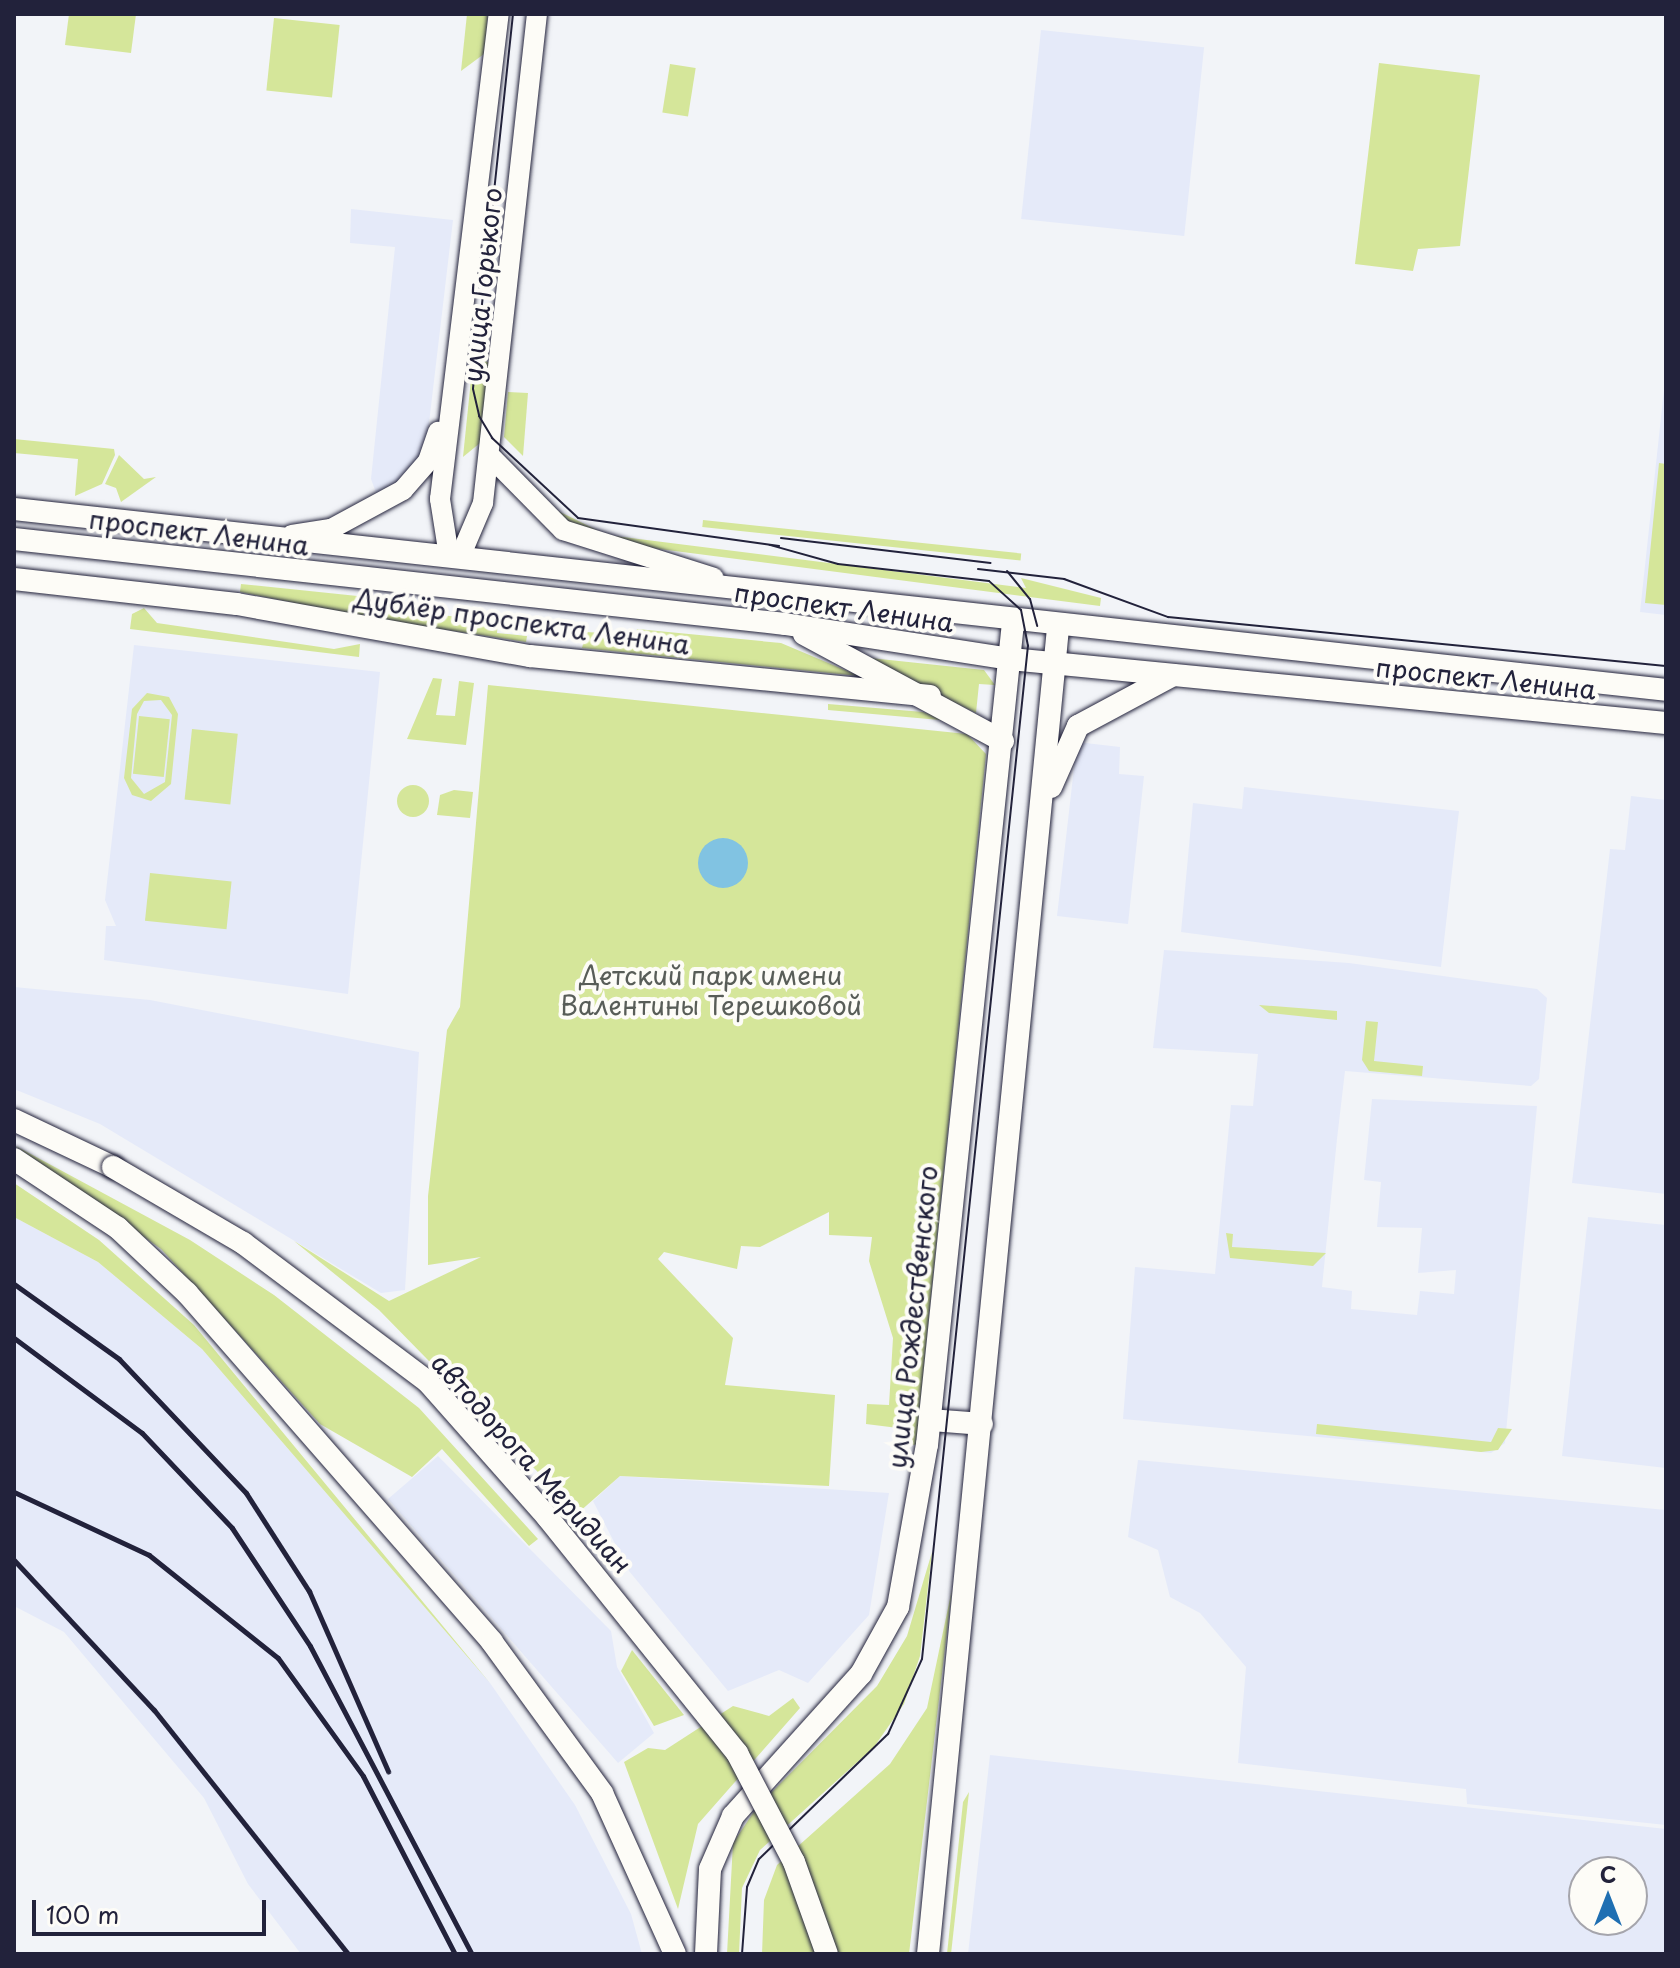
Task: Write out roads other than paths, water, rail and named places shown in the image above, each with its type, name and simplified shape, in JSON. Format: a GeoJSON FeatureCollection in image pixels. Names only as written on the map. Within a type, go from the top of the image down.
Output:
{"type":"FeatureCollection","features":[{"type":"Feature","properties":{"kind":"main road","name":"улица Горького"},"geometry":{"type":"LineString","coordinates":[[454,559],[439,525],[450,398],[499,14]]}},
{"type":"Feature","properties":{"kind":"main road","name":"улица Горького"},"geometry":{"type":"LineString","coordinates":[[454,559],[477,526],[490,456],[537,14]]}},
{"type":"Feature","properties":{"kind":"main road"},"geometry":{"type":"LineString","coordinates":[[273,539],[331,529],[403,490],[428,461],[450,398]]}},
{"type":"Feature","properties":{"kind":"main road"},"geometry":{"type":"LineString","coordinates":[[490,456],[563,530],[735,584]]}},
{"type":"Feature","properties":{"kind":"main road","name":"проспект Ленина"},"geometry":{"type":"LineString","coordinates":[[14,509],[454,559],[735,584],[1013,622],[1666,690]]}},
{"type":"Feature","properties":{"kind":"main road","name":"проспект Ленина"},"geometry":{"type":"LineString","coordinates":[[14,539],[785,624],[1011,659],[1666,723]]}},
{"type":"Feature","properties":{"kind":"main road"},"geometry":{"type":"LineString","coordinates":[[387,582],[428,577],[454,559],[493,594]]}},
{"type":"Feature","properties":{"kind":"main road","name":"Дублёр проспекта Ленина"},"geometry":{"type":"LineString","coordinates":[[14,579],[237,604],[530,656],[930,696]]}},
{"type":"Feature","properties":{"kind":"main road","name":"улица Рождественского"},"geometry":{"type":"LineString","coordinates":[[706,1954],[710,1869],[733,1816],[861,1674],[898,1607],[930,1420],[1013,622]]}},
{"type":"Feature","properties":{"kind":"main road"},"geometry":{"type":"LineString","coordinates":[[785,624],[930,696],[1003,741]]}},
{"type":"Feature","properties":{"kind":"main road"},"geometry":{"type":"LineString","coordinates":[[928,1954],[1058,627]]}},
{"type":"Feature","properties":{"kind":"main road"},"geometry":{"type":"LineString","coordinates":[[1036,834],[1078,726],[1173,675]]}},
{"type":"Feature","properties":{"kind":"main road"},"geometry":{"type":"LineString","coordinates":[[1604,717],[1608,684]]}},
{"type":"Feature","properties":{"kind":"main road","name":"автодорога Меридиан"},"geometry":{"type":"LineString","coordinates":[[14,1120],[113,1167],[243,1243],[427,1381],[548,1518],[737,1753],[794,1862],[827,1954]]}},
{"type":"Feature","properties":{"kind":"main road"},"geometry":{"type":"LineString","coordinates":[[14,1159],[118,1228],[187,1293],[492,1642],[602,1793],[675,1954]]}},
{"type":"Feature","properties":{"kind":"main road"},"geometry":{"type":"LineString","coordinates":[[930,1420],[982,1424]]}},
{"type":"Feature","properties":{"kind":"water"},"geometry":{"type":"Polygon","coordinates":[[[723,838],[740,846],[748,863],[740,880],[723,888],[706,880],[698,863],[706,846],[723,838]]]}},
{"type":"Feature","properties":{"kind":"tram line"},"geometry":{"type":"LineString","coordinates":[[513,14],[473,389],[479,416],[492,438],[578,518],[779,546]]}},
{"type":"Feature","properties":{"kind":"tram line"},"geometry":{"type":"LineString","coordinates":[[781,538],[991,563]]}},
{"type":"Feature","properties":{"kind":"tram line"},"geometry":{"type":"LineString","coordinates":[[742,1954],[747,1887],[759,1859],[888,1734],[922,1659],[1028,646],[1021,610],[989,581],[838,564],[770,545]]}},
{"type":"Feature","properties":{"kind":"tram line"},"geometry":{"type":"LineString","coordinates":[[978,569],[1064,579],[1168,617],[1666,666]]}},
{"type":"Feature","properties":{"kind":"tram line"},"geometry":{"type":"LineString","coordinates":[[1007,571],[1030,599],[1037,626]]}},
{"type":"Feature","properties":{"kind":"railway"},"geometry":{"type":"LineString","coordinates":[[14,1284],[119,1359],[246,1493],[309,1591],[388,1771]]}},
{"type":"Feature","properties":{"kind":"railway"},"geometry":{"type":"LineString","coordinates":[[14,1338],[142,1433],[232,1528],[310,1646],[472,1954]]}},
{"type":"Feature","properties":{"kind":"railway"},"geometry":{"type":"LineString","coordinates":[[14,1492],[149,1555],[278,1658],[363,1776],[455,1954]]}},
{"type":"Feature","properties":{"kind":"railway"},"geometry":{"type":"LineString","coordinates":[[14,1560],[154,1710],[348,1954]]}},
{"type":"Feature","properties":{"kind":"park label","name":"Детский парк имени Валентины Терешковой"},"geometry":{"type":"Point","coordinates":[711,990]}}]}
